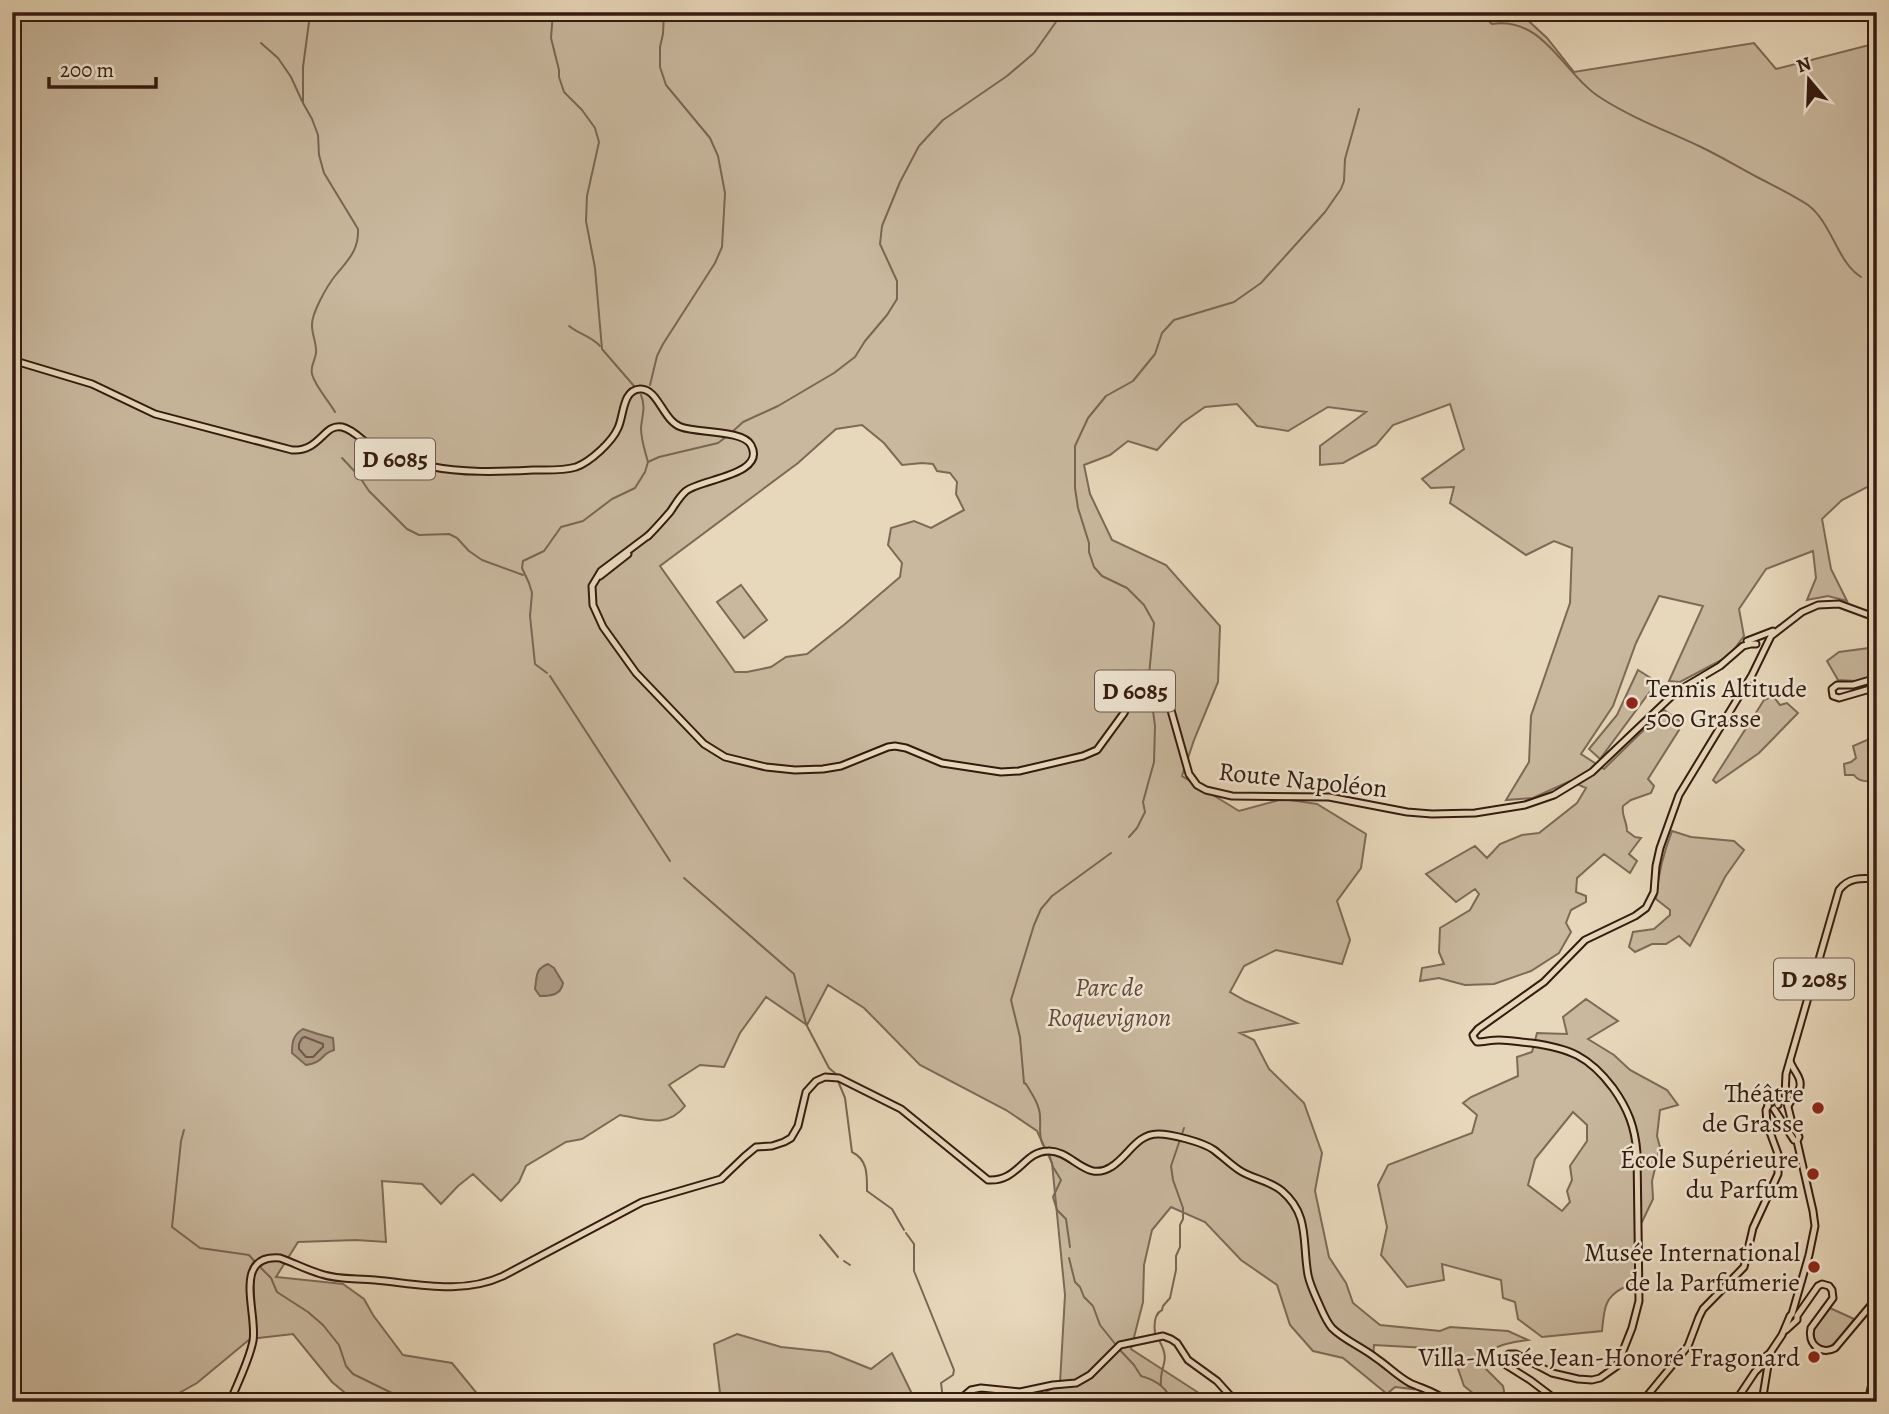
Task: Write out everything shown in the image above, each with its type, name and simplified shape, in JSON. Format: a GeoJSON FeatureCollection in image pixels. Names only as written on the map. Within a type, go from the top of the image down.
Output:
{"type":"FeatureCollection","features":[{"type":"Feature","properties":{"kind":"main road","name":"Route Napoléon"},"geometry":{"type":"LineString","coordinates":[[12,360],[92,384],[155,414],[292,450],[308,449],[328,431],[341,426],[398,460],[464,472],[563,469],[583,464],[615,433],[620,425],[627,398],[638,389],[652,394],[679,427],[747,440],[753,453],[749,466],[691,488],[681,496],[649,535],[598,579],[594,592],[594,609],[603,627],[636,673],[704,744],[719,755],[783,769],[823,769],[846,765],[895,746],[942,763],[1001,772],[1019,771],[1083,757],[1102,744],[1124,713],[1141,680],[1151,676],[1160,679],[1165,689],[1189,774],[1206,790],[1232,796],[1329,797],[1432,814],[1502,810],[1532,803],[1561,791],[1600,765],[1676,692],[1715,669],[1742,644],[1756,643],[1759,635],[1766,641],[1781,627],[1810,608],[1839,604],[1877,618]]}},
{"type":"Feature","properties":{"kind":"main road","name":"Route Napoléon"},"geometry":{"type":"LineString","coordinates":[[625,555],[649,535]]}},
{"type":"Feature","properties":{"kind":"main road"},"geometry":{"type":"LineString","coordinates":[[1756,643],[1763,648],[1766,641]]}},
{"type":"Feature","properties":{"kind":"main road"},"geometry":{"type":"LineString","coordinates":[[1559,1402],[1506,1366],[1505,1356],[1518,1355],[1562,1376],[1585,1379],[1601,1378],[1619,1362],[1638,1310],[1635,1130],[1624,1104],[1606,1079],[1595,1067],[1570,1051],[1554,1046],[1500,1040],[1479,1042],[1475,1041],[1473,1036],[1478,1029],[1544,982],[1585,940],[1641,912],[1650,904],[1660,848],[1679,795],[1759,661],[1766,641]]}},
{"type":"Feature","properties":{"kind":"main road"},"geometry":{"type":"LineString","coordinates":[[1756,643],[1760,653],[1759,661]]}},
{"type":"Feature","properties":{"kind":"main road"},"geometry":{"type":"LineString","coordinates":[[1877,678],[1853,685],[1837,685],[1832,689],[1833,696],[1839,698],[1877,687]]}},
{"type":"Feature","properties":{"kind":"main road","name":"D 2085"},"geometry":{"type":"LineString","coordinates":[[1794,1137],[1785,1092],[1786,1074],[1841,887],[1854,879],[1877,879]]}},
{"type":"Feature","properties":{"kind":"main road"},"geometry":{"type":"LineString","coordinates":[[1788,1106],[1799,1090],[1800,1083],[1790,1060]]}},
{"type":"Feature","properties":{"kind":"main road"},"geometry":{"type":"LineString","coordinates":[[1786,1074],[1795,1070]]}},
{"type":"Feature","properties":{"kind":"main road"},"geometry":{"type":"LineString","coordinates":[[230,1402],[253,1343],[249,1279],[255,1267],[263,1260],[280,1258],[321,1275],[342,1278],[446,1287],[470,1287],[486,1283],[642,1202],[721,1179],[756,1147],[784,1142],[798,1126],[806,1092],[816,1080],[825,1077],[841,1079],[901,1109],[988,1181],[1007,1178],[1039,1152],[1058,1153],[1095,1172],[1111,1167],[1144,1137],[1158,1134],[1209,1147],[1240,1171],[1280,1189],[1287,1197],[1301,1218],[1309,1279],[1325,1318],[1333,1329],[1380,1360],[1399,1377],[1436,1393],[1448,1402]]}},
{"type":"Feature","properties":{"kind":"main road"},"geometry":{"type":"LineString","coordinates":[[1785,1092],[1794,1097]]}},
{"type":"Feature","properties":{"kind":"main road"},"geometry":{"type":"LineString","coordinates":[[1642,1402],[1688,1346],[1703,1309],[1744,1267],[1753,1228],[1778,1174],[1779,1158],[1766,1110],[1773,1107],[1794,1137],[1810,1195],[1815,1226],[1793,1318]]}},
{"type":"Feature","properties":{"kind":"main road"},"geometry":{"type":"LineString","coordinates":[[1755,1402],[1762,1401],[1767,1361],[1793,1318],[1820,1285],[1824,1283],[1831,1288],[1833,1294],[1833,1298],[1811,1328],[1810,1334],[1815,1346],[1821,1350],[1835,1348],[1877,1297]]}},
{"type":"Feature","properties":{"kind":"main road"},"geometry":{"type":"LineString","coordinates":[[961,1402],[971,1390],[981,1388],[1020,1392],[1076,1383],[1090,1375],[1120,1345],[1163,1336],[1177,1343],[1188,1360],[1217,1381],[1236,1402]]}},
{"type":"Feature","properties":{"kind":"main road"},"geometry":{"type":"LineString","coordinates":[[1868,1402],[1877,1360]]}},
{"type":"Feature","properties":{"kind":"main road"},"geometry":{"type":"LineString","coordinates":[[1735,1402],[1759,1366],[1767,1361]]}},
{"type":"Feature","properties":{"kind":"main road"},"geometry":{"type":"LineString","coordinates":[[1755,1402],[1764,1389]]}},
{"type":"Feature","properties":{"kind":"green space","name":"Parc de Roquevignon"},"geometry":{"type":"Polygon","coordinates":[[[12,12],[1519,12],[1547,38],[1574,72],[1754,43],[1776,69],[1877,43],[1877,482],[1842,500],[1822,519],[1831,569],[1847,601],[1828,596],[1807,600],[1816,578],[1813,551],[1766,569],[1739,609],[1744,636],[1729,656],[1680,682],[1669,681],[1703,606],[1659,596],[1636,643],[1613,706],[1581,754],[1604,769],[1664,710],[1681,722],[1679,730],[1648,779],[1654,786],[1651,793],[1623,806],[1627,831],[1641,838],[1629,854],[1637,861],[1630,873],[1604,854],[1577,878],[1576,892],[1586,896],[1586,902],[1571,910],[1566,923],[1571,932],[1559,953],[1531,971],[1494,984],[1465,985],[1439,978],[1420,981],[1422,968],[1444,964],[1439,952],[1440,928],[1470,910],[1479,894],[1475,889],[1456,902],[1426,874],[1475,846],[1487,858],[1500,844],[1522,835],[1539,833],[1577,803],[1586,788],[1570,781],[1533,798],[1506,800],[1529,762],[1531,716],[1570,603],[1572,548],[1554,541],[1526,555],[1450,503],[1454,487],[1431,488],[1422,479],[1464,449],[1450,404],[1393,425],[1376,445],[1343,463],[1320,465],[1320,446],[1366,412],[1328,407],[1288,431],[1257,426],[1237,404],[1205,407],[1182,423],[1157,450],[1128,441],[1110,455],[1084,465],[1090,494],[1112,540],[1166,565],[1220,626],[1218,682],[1182,776],[1239,811],[1283,799],[1317,804],[1366,834],[1361,868],[1337,901],[1350,940],[1342,964],[1276,950],[1244,966],[1230,992],[1297,1023],[1240,1033],[1254,1040],[1269,1069],[1304,1103],[1322,1153],[1315,1191],[1329,1257],[1346,1283],[1353,1303],[1380,1325],[1440,1331],[1450,1327],[1508,1331],[1528,1340],[1495,1349],[1489,1353],[1482,1365],[1503,1386],[1506,1402],[1484,1402],[1464,1386],[1455,1360],[1446,1349],[1374,1345],[1373,1359],[1412,1389],[1395,1387],[1387,1394],[1343,1358],[1313,1351],[1290,1325],[1277,1285],[1241,1260],[1205,1222],[1171,1207],[1152,1230],[1144,1265],[1143,1302],[1131,1349],[1202,1395],[1203,1402],[1031,1402],[1060,1383],[1065,1295],[1052,1163],[1037,1131],[1006,1110],[920,1065],[864,1008],[828,985],[807,1025],[766,997],[740,1033],[724,1067],[700,1065],[669,1085],[685,1106],[671,1118],[655,1121],[620,1115],[582,1139],[566,1142],[526,1166],[519,1182],[501,1201],[473,1174],[441,1204],[422,1184],[382,1181],[386,1242],[298,1242],[276,1277],[343,1284],[364,1299],[403,1355],[452,1363],[484,1402],[356,1402],[332,1382],[293,1334],[250,1339],[197,1383],[172,1397],[169,1402],[12,1402],[12,12]],[[862,425],[836,429],[798,463],[660,566],[735,672],[771,667],[786,657],[807,654],[900,577],[902,563],[888,545],[891,528],[914,521],[931,528],[964,510],[956,494],[957,482],[950,473],[937,471],[933,464],[902,465],[884,443],[862,425]]]}},
{"type":"Feature","properties":{"kind":"green space"},"geometry":{"type":"Polygon","coordinates":[[[741,585],[767,620],[744,638],[717,602],[741,585]]]}},
{"type":"Feature","properties":{"kind":"green space"},"geometry":{"type":"Polygon","coordinates":[[[1877,647],[1877,675],[1856,681],[1838,680],[1827,661],[1839,652],[1877,647]]]}},
{"type":"Feature","properties":{"kind":"green space","name":"Tennis Altitude 500 Grasse"},"geometry":{"type":"Polygon","coordinates":[[[1638,670],[1657,682],[1600,759],[1589,749],[1617,715],[1638,670]]]}},
{"type":"Feature","properties":{"kind":"green space"},"geometry":{"type":"Polygon","coordinates":[[[1773,696],[1780,705],[1787,703],[1798,713],[1759,753],[1716,783],[1713,780],[1764,700],[1773,696]]]}},
{"type":"Feature","properties":{"kind":"green space"},"geometry":{"type":"Polygon","coordinates":[[[1867,740],[1877,741],[1877,781],[1864,781],[1854,775],[1845,775],[1844,764],[1856,758],[1853,746],[1867,740]]]}},
{"type":"Feature","properties":{"kind":"green space"},"geometry":{"type":"Polygon","coordinates":[[[1672,831],[1691,837],[1734,841],[1744,850],[1725,877],[1690,946],[1679,936],[1666,944],[1652,944],[1635,952],[1629,947],[1633,932],[1654,929],[1670,915],[1670,910],[1656,899],[1661,864],[1672,831]]]}},
{"type":"Feature","properties":{"kind":"green space"},"geometry":{"type":"Polygon","coordinates":[[[1586,999],[1618,1021],[1588,1039],[1614,1055],[1630,1070],[1667,1090],[1678,1105],[1660,1110],[1657,1136],[1660,1147],[1652,1181],[1653,1199],[1642,1222],[1636,1227],[1635,1282],[1618,1290],[1609,1300],[1604,1312],[1602,1331],[1542,1337],[1518,1319],[1515,1302],[1503,1298],[1501,1280],[1442,1264],[1444,1280],[1407,1287],[1381,1255],[1387,1227],[1378,1185],[1388,1165],[1472,1133],[1477,1115],[1463,1103],[1518,1076],[1517,1057],[1532,1052],[1537,1033],[1567,1034],[1563,1017],[1586,999]],[[1573,1112],[1535,1159],[1528,1185],[1562,1211],[1570,1202],[1567,1191],[1572,1180],[1570,1166],[1587,1141],[1587,1125],[1573,1112]]]}},
{"type":"Feature","properties":{"kind":"green space"},"geometry":{"type":"Polygon","coordinates":[[[1830,1308],[1854,1319],[1835,1343],[1825,1347],[1816,1343],[1812,1332],[1830,1308]]]}},
{"type":"Feature","properties":{"kind":"green space"},"geometry":{"type":"Polygon","coordinates":[[[737,1334],[781,1347],[829,1352],[871,1369],[892,1353],[916,1402],[714,1402],[720,1393],[714,1344],[737,1334]]]}},
{"type":"Feature","properties":{"kind":"water"},"geometry":{"type":"Polygon","coordinates":[[[548,964],[554,968],[563,983],[562,987],[552,995],[540,996],[535,989],[537,977],[541,968],[548,964]]]}},
{"type":"Feature","properties":{"kind":"water"},"geometry":{"type":"Polygon","coordinates":[[[303,1029],[333,1038],[334,1050],[306,1065],[292,1053],[294,1039],[303,1029]]]}},
{"type":"Feature","properties":{"kind":"waterway"},"geometry":{"type":"LineString","coordinates":[[307,12],[309,22],[303,67],[303,103],[318,135],[319,155],[324,173],[358,229],[357,244],[328,286],[312,321],[316,350],[312,374],[335,412]]}},
{"type":"Feature","properties":{"kind":"waterway"},"geometry":{"type":"LineString","coordinates":[[553,12],[551,38],[564,92],[595,128],[599,142],[587,196],[586,221],[595,268],[602,349],[634,386]]}},
{"type":"Feature","properties":{"kind":"waterway"},"geometry":{"type":"LineString","coordinates":[[650,385],[663,344],[715,263],[722,247],[725,193],[718,156],[710,138],[666,85],[660,67],[664,12]]}},
{"type":"Feature","properties":{"kind":"waterway"},"geometry":{"type":"LineString","coordinates":[[731,433],[743,422],[778,406],[834,373],[855,357],[897,299],[897,281],[880,244],[882,226],[900,182],[919,146],[943,120],[1007,76],[1034,53],[1063,12]]}},
{"type":"Feature","properties":{"kind":"waterway"},"geometry":{"type":"LineString","coordinates":[[1474,12],[1480,13],[1492,24],[1510,24],[1526,29],[1552,49],[1575,75],[1601,98],[1715,154],[1808,205],[1823,222],[1846,262],[1861,277]]}},
{"type":"Feature","properties":{"kind":"waterway"},"geometry":{"type":"LineString","coordinates":[[261,43],[278,58],[302,101]]}},
{"type":"Feature","properties":{"kind":"waterway"},"geometry":{"type":"LineString","coordinates":[[1149,675],[1154,623],[1144,605],[1127,588],[1102,576],[1094,567],[1078,508],[1075,446],[1088,418],[1106,396],[1133,381],[1155,354],[1162,333],[1174,320],[1234,302],[1261,283],[1325,212],[1344,181],[1345,159],[1359,109]]}},
{"type":"Feature","properties":{"kind":"waterway"},"geometry":{"type":"LineString","coordinates":[[1870,287],[1877,293]]}},
{"type":"Feature","properties":{"kind":"waterway"},"geometry":{"type":"LineString","coordinates":[[569,326],[600,346]]}},
{"type":"Feature","properties":{"kind":"waterway"},"geometry":{"type":"LineString","coordinates":[[641,395],[641,432],[648,462]]}},
{"type":"Feature","properties":{"kind":"waterway"},"geometry":{"type":"LineString","coordinates":[[547,673],[535,664],[530,616],[532,593],[522,568],[523,561],[544,551],[561,527],[583,521],[612,499],[635,488],[648,462],[718,443],[726,437]]}},
{"type":"Feature","properties":{"kind":"waterway"},"geometry":{"type":"LineString","coordinates":[[342,458],[369,491],[407,529],[419,535],[449,534],[482,560],[523,575]]}},
{"type":"Feature","properties":{"kind":"waterway"},"geometry":{"type":"LineString","coordinates":[[550,676],[670,861]]}},
{"type":"Feature","properties":{"kind":"waterway"},"geometry":{"type":"LineString","coordinates":[[1129,837],[1145,812],[1143,802],[1154,762],[1155,726],[1149,680]]}},
{"type":"Feature","properties":{"kind":"waterway"},"geometry":{"type":"LineString","coordinates":[[1043,1145],[1039,1108],[1024,1083],[1020,1037],[1011,1000],[1041,909],[1052,896],[1111,853]]}},
{"type":"Feature","properties":{"kind":"waterway"},"geometry":{"type":"LineString","coordinates":[[684,878],[794,974],[806,1024],[829,1068],[836,1074]]}},
{"type":"Feature","properties":{"kind":"waterway"},"geometry":{"type":"LineString","coordinates":[[838,1081],[845,1098],[852,1152],[864,1164],[867,1191],[892,1209],[904,1230]]}},
{"type":"Feature","properties":{"kind":"waterway"},"geometry":{"type":"LineString","coordinates":[[1155,1333],[1156,1317],[1170,1298],[1176,1256],[1180,1247],[1183,1208],[1171,1166],[1184,1128]]}},
{"type":"Feature","properties":{"kind":"waterway"},"geometry":{"type":"LineString","coordinates":[[184,1130],[172,1227],[200,1248],[249,1255],[255,1262]]}},
{"type":"Feature","properties":{"kind":"waterway"},"geometry":{"type":"LineString","coordinates":[[1049,1154],[1061,1180],[1053,1197],[1057,1210],[1066,1219],[1070,1247]]}},
{"type":"Feature","properties":{"kind":"waterway"},"geometry":{"type":"LineString","coordinates":[[906,1233],[914,1244],[914,1271],[954,1370],[953,1375],[941,1383],[943,1399]]}},
{"type":"Feature","properties":{"kind":"waterway"},"geometry":{"type":"LineString","coordinates":[[820,1235],[838,1257]]}},
{"type":"Feature","properties":{"kind":"waterway"},"geometry":{"type":"LineString","coordinates":[[1069,1258],[1075,1282],[1093,1306],[1100,1325],[1116,1345]]}},
{"type":"Feature","properties":{"kind":"waterway"},"geometry":{"type":"LineString","coordinates":[[844,1261],[850,1265]]}},
{"type":"Feature","properties":{"kind":"waterway"},"geometry":{"type":"LineString","coordinates":[[261,1268],[271,1278],[277,1292],[323,1325],[339,1345],[346,1366],[353,1374],[414,1402]]}},
{"type":"Feature","properties":{"kind":"waterway"},"geometry":{"type":"LineString","coordinates":[[1159,1340],[1165,1354],[1161,1385]]}},
{"type":"Feature","properties":{"kind":"waterway"},"geometry":{"type":"LineString","coordinates":[[1119,1349],[1141,1376],[1164,1388],[1172,1402]]}},
{"type":"Feature","properties":{"kind":"waterway"},"geometry":{"type":"LineString","coordinates":[[936,1402],[959,1399]]}},
{"type":"Feature","properties":{"kind":"waterway"},"geometry":{"type":"LineString","coordinates":[[965,1399],[974,1402]]}},
{"type":"Feature","properties":{"kind":"waterway"},"geometry":{"type":"LineString","coordinates":[[832,1402],[856,1402]]}},
{"type":"Feature","properties":{"kind":"waterway"},"geometry":{"type":"LineString","coordinates":[[887,1402],[901,1402]]}},
{"type":"Feature","properties":{"kind":"place","name":"Tennis Altitude 500 Grasse"},"geometry":{"type":"Point","coordinates":[1632,703]}},
{"type":"Feature","properties":{"kind":"place","name":"Théâtre de Grasse"},"geometry":{"type":"Point","coordinates":[1818,1108]}},
{"type":"Feature","properties":{"kind":"place","name":"École Supérieure du Parfum"},"geometry":{"type":"Point","coordinates":[1813,1174]}},
{"type":"Feature","properties":{"kind":"place","name":"Musée International de la Parfumerie"},"geometry":{"type":"Point","coordinates":[1814,1267]}},
{"type":"Feature","properties":{"kind":"place","name":"Villa-Musée Jean-Honoré Fragonard"},"geometry":{"type":"Point","coordinates":[1814,1357]}}]}
